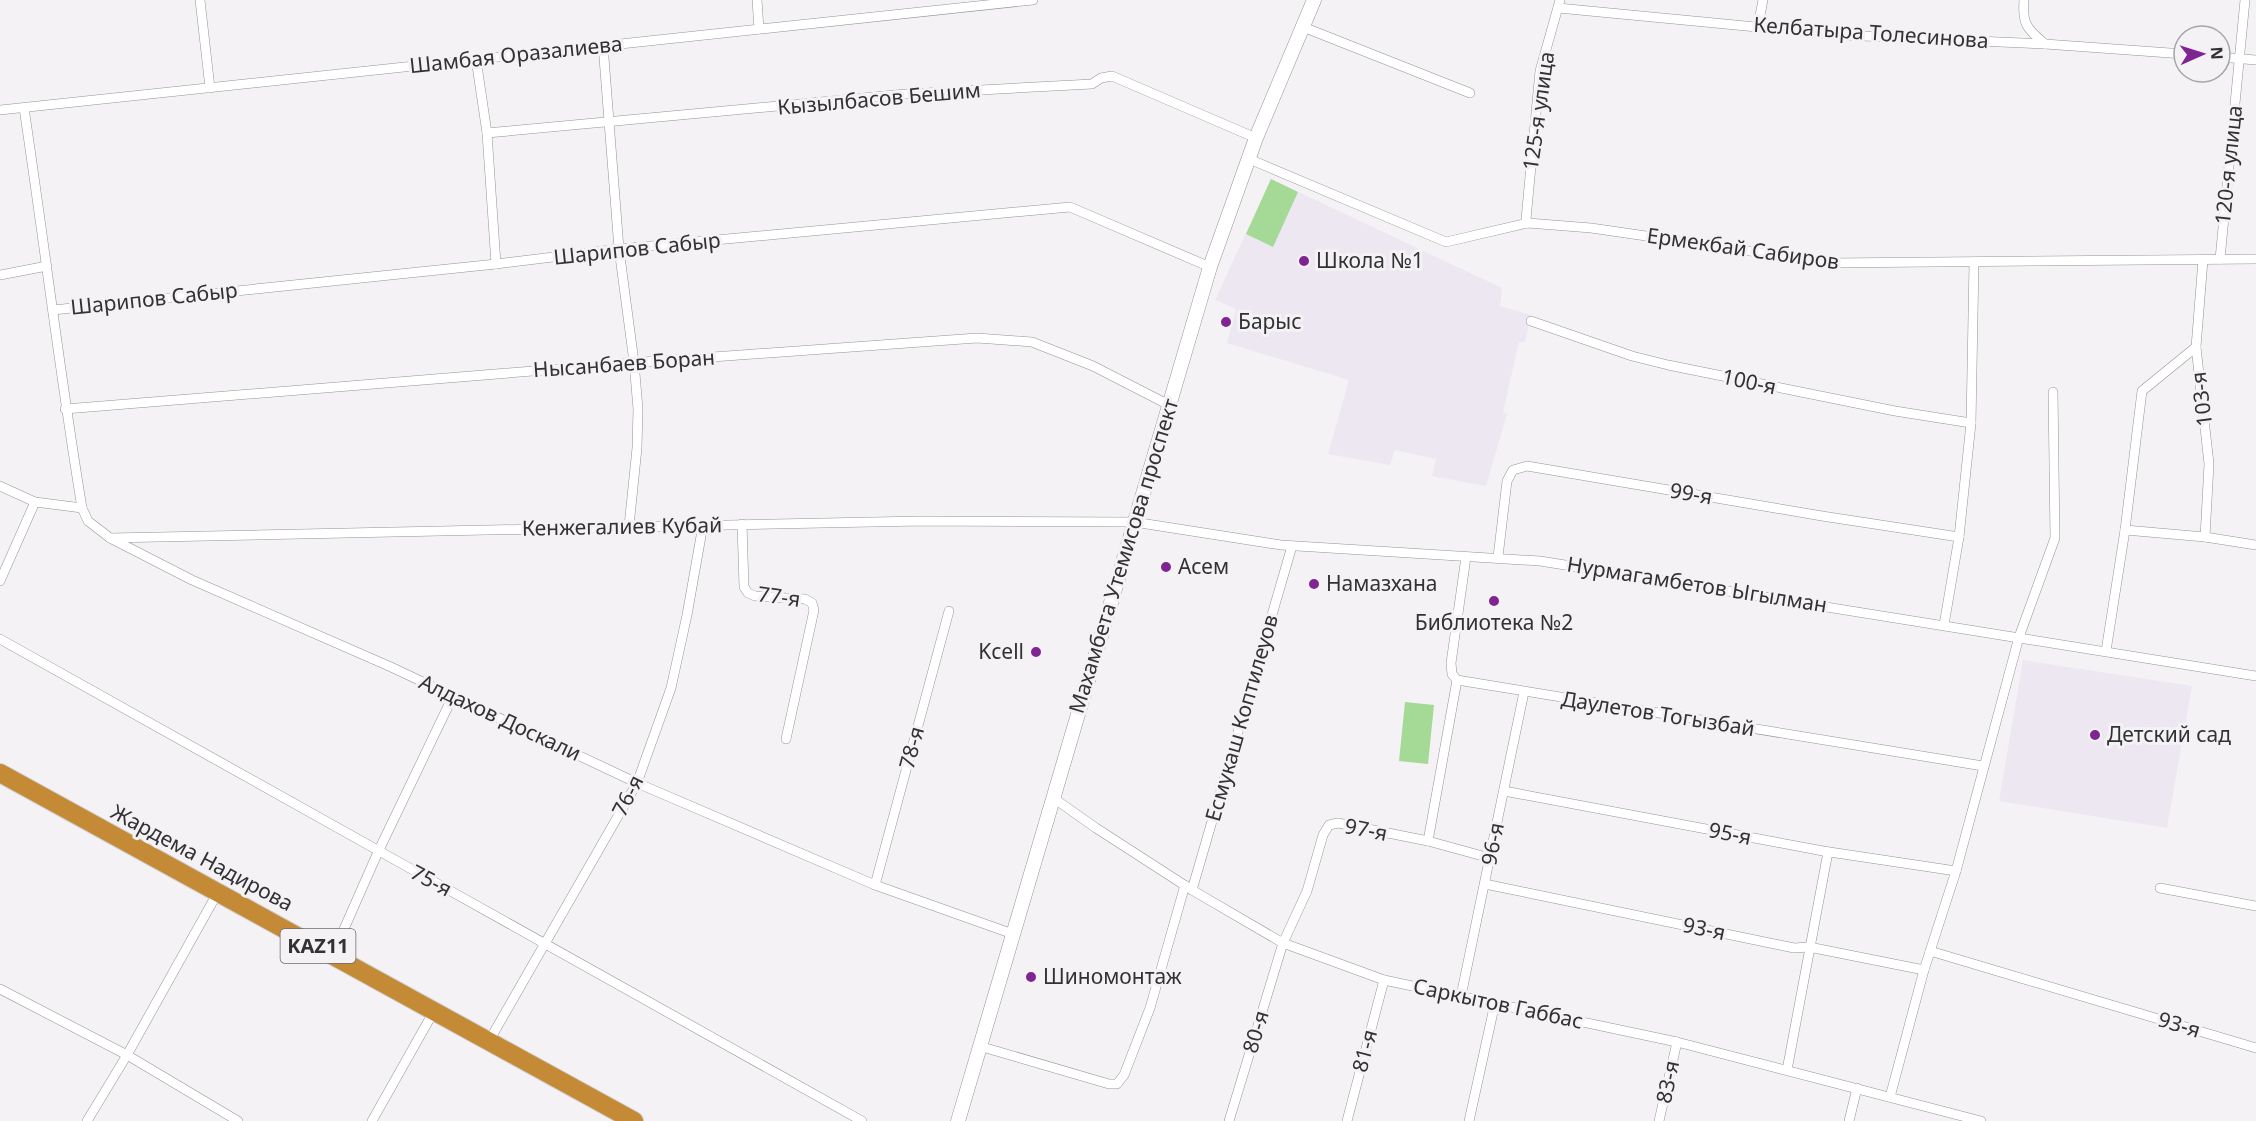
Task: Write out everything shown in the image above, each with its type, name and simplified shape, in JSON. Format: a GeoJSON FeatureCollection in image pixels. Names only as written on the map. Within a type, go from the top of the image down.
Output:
{"type":"FeatureCollection","features":[{"type":"Feature","properties":{"kind":"highway","name":"Жардема Надирова"},"geometry":{"type":"LineString","coordinates":[[0,773],[634,1121]]}},
{"type":"Feature","properties":{"kind":"street"},"geometry":{"type":"LineString","coordinates":[[200,0],[210,88]]}},
{"type":"Feature","properties":{"kind":"street"},"geometry":{"type":"LineString","coordinates":[[757,0],[759,29]]}},
{"type":"Feature","properties":{"kind":"street","name":"Шамбая Оразалиева"},"geometry":{"type":"LineString","coordinates":[[0,110],[1033,0]]}},
{"type":"Feature","properties":{"kind":"street","name":"Махамбета Утемисова проспект"},"geometry":{"type":"LineString","coordinates":[[957,1121],[1210,267],[1256,138],[1314,0]]}},
{"type":"Feature","properties":{"kind":"street"},"geometry":{"type":"LineString","coordinates":[[1758,26],[1764,0]]}},
{"type":"Feature","properties":{"kind":"street"},"geometry":{"type":"LineString","coordinates":[[2024,0],[2023,15],[2028,30],[2045,44]]}},
{"type":"Feature","properties":{"kind":"street","name":"120-я улица"},"geometry":{"type":"LineString","coordinates":[[2220,259],[2245,0]]}},
{"type":"Feature","properties":{"kind":"street","name":"Келбатыра Толесинова"},"geometry":{"type":"LineString","coordinates":[[1559,4],[1840,35],[2045,44],[2172,53]]}},
{"type":"Feature","properties":{"kind":"street","name":"125-я улица"},"geometry":{"type":"LineString","coordinates":[[1528,223],[1526,219],[1540,71],[1559,4]]}},
{"type":"Feature","properties":{"kind":"street"},"geometry":{"type":"LineString","coordinates":[[1304,27],[1470,93]]}},
{"type":"Feature","properties":{"kind":"street"},"geometry":{"type":"LineString","coordinates":[[603,45],[619,249],[638,409],[638,447],[629,526]]}},
{"type":"Feature","properties":{"kind":"street"},"geometry":{"type":"LineString","coordinates":[[2232,58],[2256,60]]}},
{"type":"Feature","properties":{"kind":"street"},"geometry":{"type":"LineString","coordinates":[[476,59],[487,133],[496,264]]}},
{"type":"Feature","properties":{"kind":"street","name":"Кызылбасов Бешим"},"geometry":{"type":"LineString","coordinates":[[487,133],[906,94],[1092,84],[1101,78],[1112,76],[1256,138]]}},
{"type":"Feature","properties":{"kind":"street"},"geometry":{"type":"LineString","coordinates":[[0,486],[35,502],[82,508],[65,409],[24,108]]}},
{"type":"Feature","properties":{"kind":"street","name":"Ермекбай Сабиров"},"geometry":{"type":"LineString","coordinates":[[1249,159],[1446,242],[1528,223],[1591,228],[1832,263],[2256,259]]}},
{"type":"Feature","properties":{"kind":"street","name":"Шарипов Сабыр"},"geometry":{"type":"LineString","coordinates":[[53,310],[619,249],[1070,207],[1210,267]]}},
{"type":"Feature","properties":{"kind":"street","name":"103-я"},"geometry":{"type":"LineString","coordinates":[[2203,260],[2196,347],[2209,464],[2205,537]]}},
{"type":"Feature","properties":{"kind":"street"},"geometry":{"type":"LineString","coordinates":[[1944,625],[1959,537],[1971,423],[1974,262]]}},
{"type":"Feature","properties":{"kind":"street"},"geometry":{"type":"LineString","coordinates":[[0,275],[47,266]]}},
{"type":"Feature","properties":{"kind":"street","name":"100-я"},"geometry":{"type":"LineString","coordinates":[[1531,321],[1632,356],[1668,365],[1895,411],[1971,423]]}},
{"type":"Feature","properties":{"kind":"street","name":"Нысанбаев Боран"},"geometry":{"type":"LineString","coordinates":[[65,409],[634,362],[977,338],[1032,342],[1094,366],[1169,405]]}},
{"type":"Feature","properties":{"kind":"street"},"geometry":{"type":"LineString","coordinates":[[2106,651],[2125,530],[2142,391],[2196,347]]}},
{"type":"Feature","properties":{"kind":"street"},"geometry":{"type":"LineString","coordinates":[[1890,1097],[1923,970],[1956,871],[2019,637],[2055,538],[2053,392]]}},
{"type":"Feature","properties":{"kind":"street","name":"99-я"},"geometry":{"type":"LineString","coordinates":[[1498,557],[1507,481],[1513,470],[1527,466],[1959,537]]}},
{"type":"Feature","properties":{"kind":"street"},"geometry":{"type":"LineString","coordinates":[[0,581],[35,502]]}},
{"type":"Feature","properties":{"kind":"street","name":"Алдахов Доскали"},"geometry":{"type":"LineString","coordinates":[[82,508],[88,521],[110,538],[192,580],[453,696],[637,783],[875,885],[1013,934]]}},
{"type":"Feature","properties":{"kind":"street","name":"Кенжегалиев Кубай"},"geometry":{"type":"LineString","coordinates":[[110,538],[921,521],[1134,522]]}},
{"type":"Feature","properties":{"kind":"street","name":"Нурмагамбетов Ыгылман"},"geometry":{"type":"LineString","coordinates":[[1134,522],[1292,546],[1540,561],[2256,676]]}},
{"type":"Feature","properties":{"kind":"street","name":"77-я"},"geometry":{"type":"LineString","coordinates":[[742,524],[744,587],[748,593],[755,597],[805,599],[812,603],[814,610],[786,740]]}},
{"type":"Feature","properties":{"kind":"street","name":"76-я"},"geometry":{"type":"LineString","coordinates":[[489,1041],[637,783],[671,688],[703,525]]}},
{"type":"Feature","properties":{"kind":"street"},"geometry":{"type":"LineString","coordinates":[[2125,530],[2205,537],[2256,545]]}},
{"type":"Feature","properties":{"kind":"street","name":"Есмукаш Коптилеуов"},"geometry":{"type":"LineString","coordinates":[[979,1046],[1108,1084],[1117,1084],[1124,1075],[1150,1008],[1189,887],[1292,546]]}},
{"type":"Feature","properties":{"kind":"street"},"geometry":{"type":"LineString","coordinates":[[1428,841],[1457,680],[1452,674],[1451,663],[1466,557]]}},
{"type":"Feature","properties":{"kind":"street","name":"78-я"},"geometry":{"type":"LineString","coordinates":[[875,885],[949,611]]}},
{"type":"Feature","properties":{"kind":"street","name":"75-я"},"geometry":{"type":"LineString","coordinates":[[0,639],[862,1121]]}},
{"type":"Feature","properties":{"kind":"street","name":"Даулетов Тогызбай"},"geometry":{"type":"LineString","coordinates":[[1457,680],[1983,766]]}},
{"type":"Feature","properties":{"kind":"street","name":"96-я"},"geometry":{"type":"LineString","coordinates":[[1461,996],[1524,692]]}},
{"type":"Feature","properties":{"kind":"street"},"geometry":{"type":"LineString","coordinates":[[333,954],[378,852],[453,696]]}},
{"type":"Feature","properties":{"kind":"street","name":"95-я"},"geometry":{"type":"LineString","coordinates":[[1504,791],[1828,852],[1956,871]]}},
{"type":"Feature","properties":{"kind":"street","name":"Саркытов Габбас"},"geometry":{"type":"LineString","coordinates":[[1052,796],[1096,828],[1189,887],[1284,943],[1384,980],[1677,1042],[1981,1121]]}},
{"type":"Feature","properties":{"kind":"street","name":"97-я"},"geometry":{"type":"LineString","coordinates":[[1284,943],[1307,891],[1323,835],[1329,825],[1338,823],[1428,841],[1490,858]]}},
{"type":"Feature","properties":{"kind":"street"},"geometry":{"type":"LineString","coordinates":[[1787,1070],[1828,852]]}},
{"type":"Feature","properties":{"kind":"street","name":"93-я"},"geometry":{"type":"LineString","coordinates":[[1485,884],[1794,948],[1809,947],[1923,970]]}},
{"type":"Feature","properties":{"kind":"street"},"geometry":{"type":"LineString","coordinates":[[2160,888],[2256,906]]}},
{"type":"Feature","properties":{"kind":"street"},"geometry":{"type":"LineString","coordinates":[[87,1121],[127,1055],[218,892]]}},
{"type":"Feature","properties":{"kind":"street","name":"80-я"},"geometry":{"type":"LineString","coordinates":[[1230,1121],[1284,943]]}},
{"type":"Feature","properties":{"kind":"street","name":"93-я"},"geometry":{"type":"LineString","coordinates":[[1930,951],[2256,1048]]}},
{"type":"Feature","properties":{"kind":"street","name":"81-я"},"geometry":{"type":"LineString","coordinates":[[1347,1121],[1384,980]]}},
{"type":"Feature","properties":{"kind":"street"},"geometry":{"type":"LineString","coordinates":[[0,989],[127,1055],[238,1121]]}},
{"type":"Feature","properties":{"kind":"street"},"geometry":{"type":"LineString","coordinates":[[1469,1121],[1495,1003]]}},
{"type":"Feature","properties":{"kind":"street"},"geometry":{"type":"LineString","coordinates":[[372,1121],[434,1011]]}},
{"type":"Feature","properties":{"kind":"street","name":"83-я"},"geometry":{"type":"LineString","coordinates":[[1659,1121],[1677,1042]]}},
{"type":"Feature","properties":{"kind":"street"},"geometry":{"type":"LineString","coordinates":[[1849,1121],[1857,1089]]}},
{"type":"Feature","properties":{"kind":"shaded area"},"geometry":{"type":"Polygon","coordinates":[[[1271,179],[1502,288],[1500,306],[1531,315],[1525,342],[1519,342],[1503,412],[1507,414],[1486,486],[1432,476],[1436,459],[1395,450],[1390,465],[1328,454],[1349,380],[1227,343],[1236,309],[1215,300],[1271,179]]]}},
{"type":"Feature","properties":{"kind":"shaded area"},"geometry":{"type":"Polygon","coordinates":[[[2023,660],[2192,686],[2167,828],[1999,801],[2023,660]]]}},
{"type":"Feature","properties":{"kind":"green space"},"geometry":{"type":"Polygon","coordinates":[[[1271,179],[1298,192],[1273,247],[1246,234],[1271,179]]]}},
{"type":"Feature","properties":{"kind":"green space"},"geometry":{"type":"Polygon","coordinates":[[[1405,702],[1434,705],[1428,764],[1399,761],[1405,702]]]}},
{"type":"Feature","properties":{"kind":"place","name":"Школа №1"},"geometry":{"type":"Point","coordinates":[1304,261]}},
{"type":"Feature","properties":{"kind":"place","name":"Барыс"},"geometry":{"type":"Point","coordinates":[1226,322]}},
{"type":"Feature","properties":{"kind":"place","name":"Асем"},"geometry":{"type":"Point","coordinates":[1166,567]}},
{"type":"Feature","properties":{"kind":"place","name":"Намазхана"},"geometry":{"type":"Point","coordinates":[1314,584]}},
{"type":"Feature","properties":{"kind":"place","name":"Библиотека №2"},"geometry":{"type":"Point","coordinates":[1494,601]}},
{"type":"Feature","properties":{"kind":"place","name":"Kcell"},"geometry":{"type":"Point","coordinates":[1036,652]}},
{"type":"Feature","properties":{"kind":"place","name":"Детский сад"},"geometry":{"type":"Point","coordinates":[2095,735]}},
{"type":"Feature","properties":{"kind":"place","name":"Шиномонтаж"},"geometry":{"type":"Point","coordinates":[1031,977]}}]}
